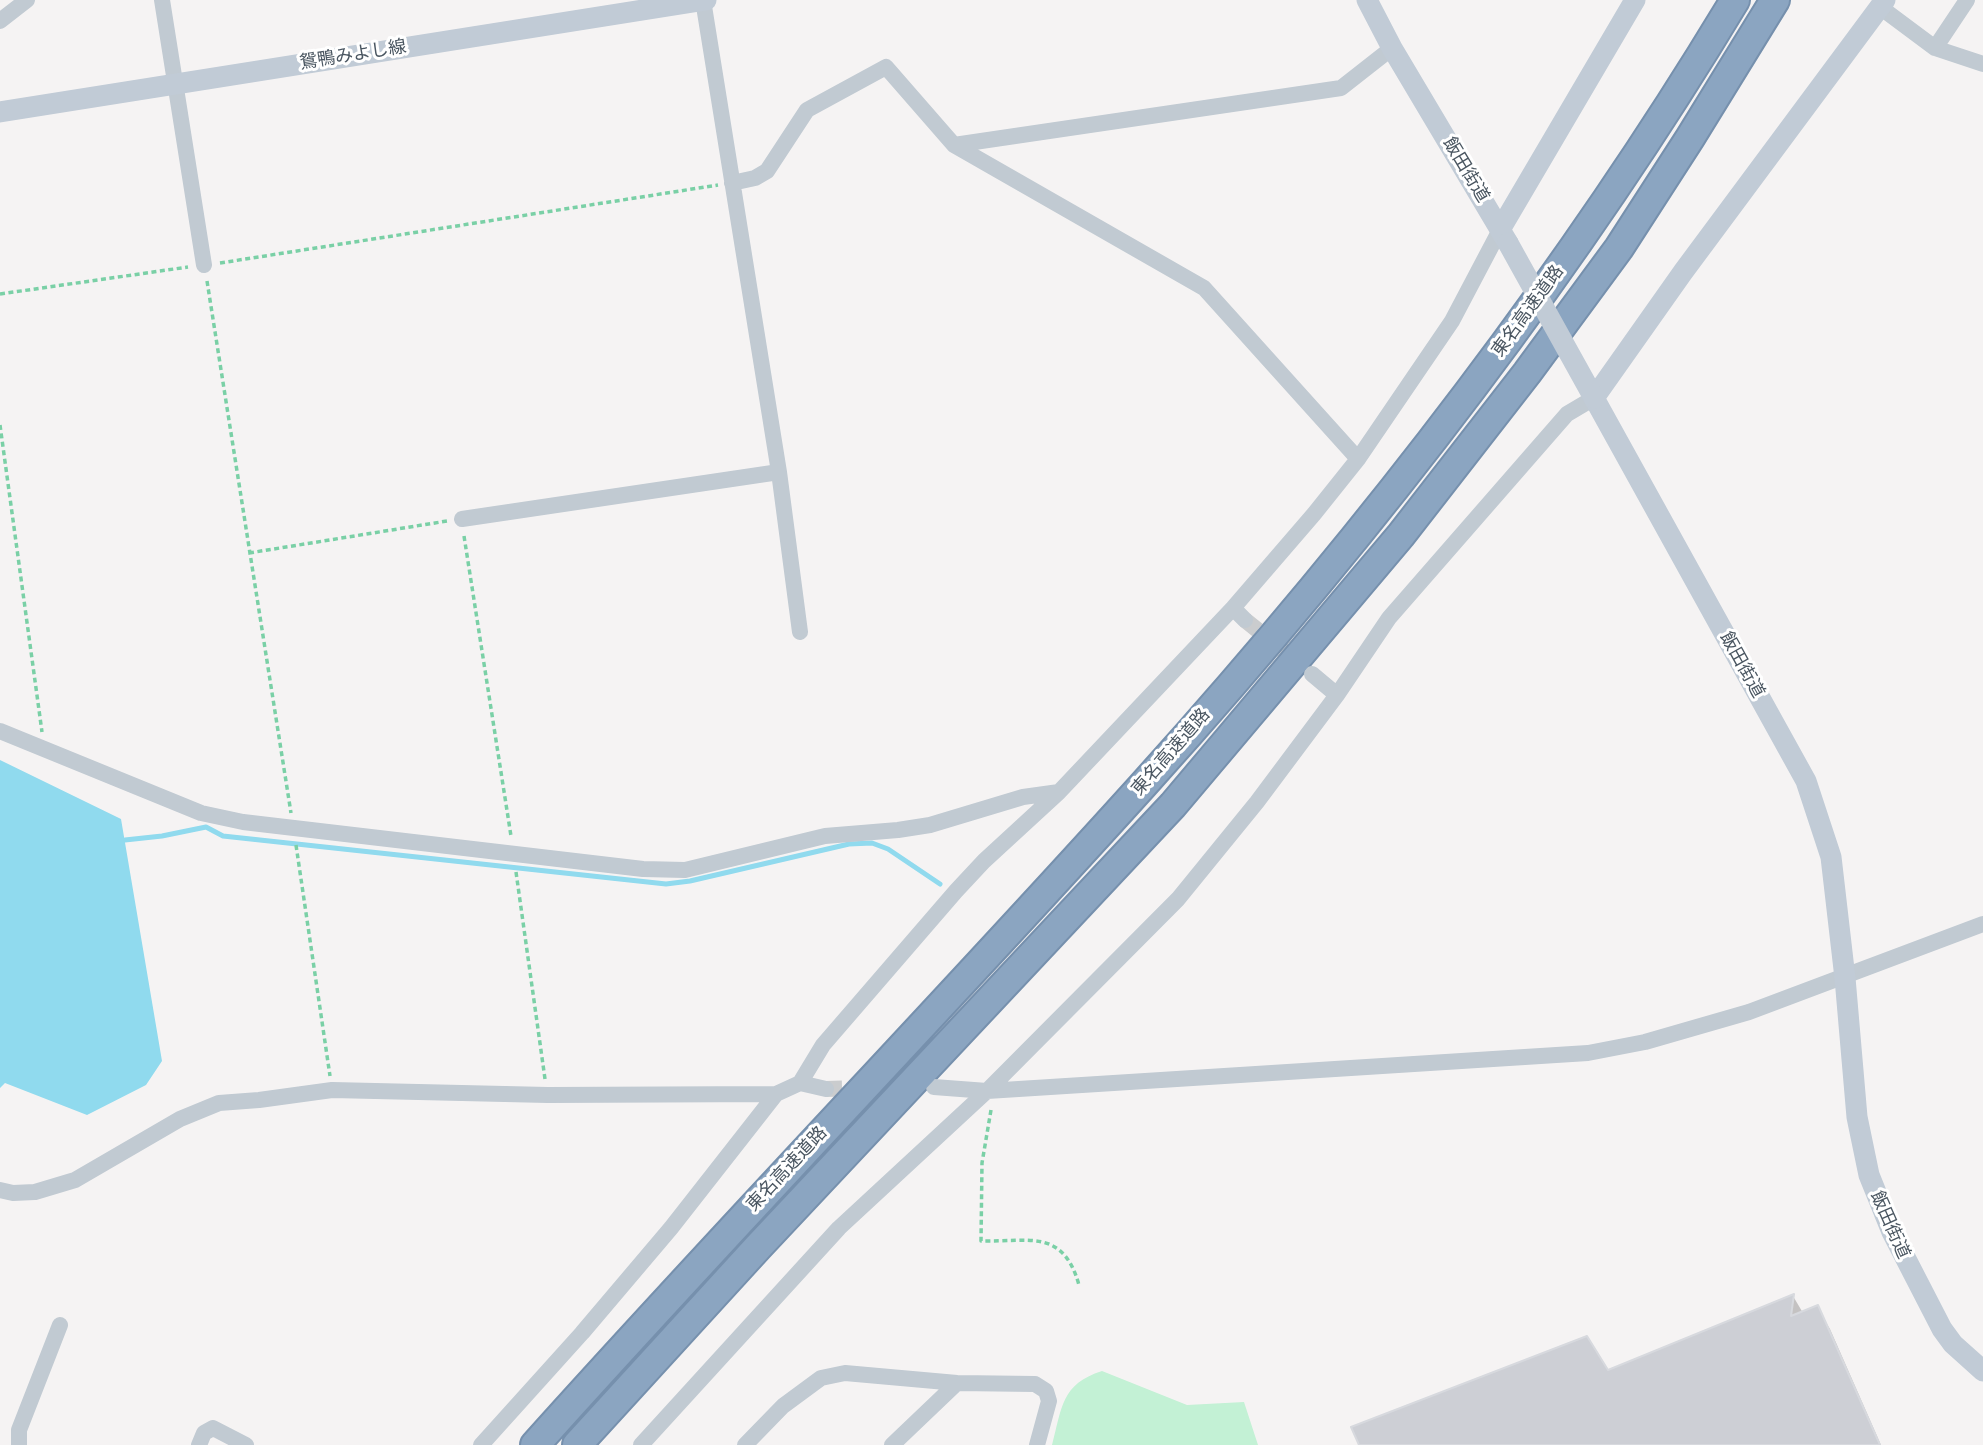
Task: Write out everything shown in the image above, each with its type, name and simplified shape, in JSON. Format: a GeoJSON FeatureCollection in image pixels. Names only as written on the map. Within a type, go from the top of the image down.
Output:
{"type":"FeatureCollection","features":[{"type":"Feature","properties":{"kind":"highway","name":"東名高速道路"},"geometry":{"type":"LineString","coordinates":[[535,1445],[1146,781],[1256,655],[1374,513],[1500,351],[1593,222],[1661,120],[1735,0]]}},
{"type":"Feature","properties":{"kind":"highway","name":"東名高速道路"},"geometry":{"type":"LineString","coordinates":[[577,1445],[758,1247],[1173,805],[1393,546],[1527,373],[1619,248],[1775,0]]}},
{"type":"Feature","properties":{"kind":"main road","name":"鴛鴨みよし線"},"geometry":{"type":"LineString","coordinates":[[0,113],[704,0]]}},
{"type":"Feature","properties":{"kind":"main road","name":"飯田街道"},"geometry":{"type":"LineString","coordinates":[[1367,0],[1392,48],[1504,236],[1807,781],[1830,857],[1845,978],[1857,1117],[1869,1175],[1892,1232],[1942,1329],[1966,1357],[1983,1371]]}},
{"type":"Feature","properties":{"kind":"main road"},"geometry":{"type":"LineString","coordinates":[[1504,236],[1635,0]]}},
{"type":"Feature","properties":{"kind":"main road"},"geometry":{"type":"LineString","coordinates":[[1594,398],[1683,272],[1882,4]]}},
{"type":"Feature","properties":{"kind":"street"},"geometry":{"type":"LineString","coordinates":[[0,21],[27,0]]}},
{"type":"Feature","properties":{"kind":"street"},"geometry":{"type":"LineString","coordinates":[[162,0],[204,265]]}},
{"type":"Feature","properties":{"kind":"street"},"geometry":{"type":"LineString","coordinates":[[704,0],[779,472],[800,632]]}},
{"type":"Feature","properties":{"kind":"street"},"geometry":{"type":"LineString","coordinates":[[1935,48],[1967,0]]}},
{"type":"Feature","properties":{"kind":"street"},"geometry":{"type":"LineString","coordinates":[[1882,4],[1935,48],[1983,64]]}},
{"type":"Feature","properties":{"kind":"street"},"geometry":{"type":"LineString","coordinates":[[954,145],[1341,88],[1392,48]]}},
{"type":"Feature","properties":{"kind":"street"},"geometry":{"type":"LineString","coordinates":[[732,183],[755,178],[767,171],[807,110],[886,67],[954,145],[1204,288],[1357,459]]}},
{"type":"Feature","properties":{"kind":"street"},"geometry":{"type":"LineString","coordinates":[[0,1190],[13,1193],[34,1192],[75,1180],[180,1119],[219,1103],[332,1090],[548,1095],[776,1094],[800,1083],[823,1045],[956,891],[984,861],[1059,792],[1233,608],[1314,514],[1357,459],[1452,321],[1504,236]]}},
{"type":"Feature","properties":{"kind":"street"},"geometry":{"type":"LineString","coordinates":[[641,1445],[839,1228],[987,1091],[1178,899],[1257,802],[1398,608],[1567,414],[1594,398]]}},
{"type":"Feature","properties":{"kind":"street"},"geometry":{"type":"LineString","coordinates":[[462,519],[779,472]]}},
{"type":"Feature","properties":{"kind":"street"},"geometry":{"type":"LineString","coordinates":[[1233,608],[1245,620]]}},
{"type":"Feature","properties":{"kind":"street"},"geometry":{"type":"LineString","coordinates":[[1312,674],[1337,695]]}},
{"type":"Feature","properties":{"kind":"street"},"geometry":{"type":"LineString","coordinates":[[0,731],[201,813],[243,821],[643,869],[685,870],[825,836],[930,825],[1023,797],[1059,792]]}},
{"type":"Feature","properties":{"kind":"street"},"geometry":{"type":"LineString","coordinates":[[934,1087],[987,1091],[1588,1053],[1645,1042],[1710,1023],[1845,978],[1983,924]]}},
{"type":"Feature","properties":{"kind":"street"},"geometry":{"type":"LineString","coordinates":[[800,1083],[826,1089]]}},
{"type":"Feature","properties":{"kind":"street"},"geometry":{"type":"LineString","coordinates":[[481,1445],[600,1312],[688,1207],[776,1094]]}},
{"type":"Feature","properties":{"kind":"street"},"geometry":{"type":"LineString","coordinates":[[19,1445],[19,1430],[60,1325]]}},
{"type":"Feature","properties":{"kind":"street"},"geometry":{"type":"LineString","coordinates":[[745,1445],[783,1406],[821,1378],[845,1373],[957,1383],[1035,1384],[1046,1391],[1049,1401],[1037,1445]]}},
{"type":"Feature","properties":{"kind":"street"},"geometry":{"type":"LineString","coordinates":[[892,1445],[957,1383]]}},
{"type":"Feature","properties":{"kind":"street"},"geometry":{"type":"LineString","coordinates":[[199,1445],[204,1433],[213,1429],[246,1445]]}},
{"type":"Feature","properties":{"kind":"path"},"geometry":{"type":"LineString","coordinates":[[0,295],[732,183]]}},
{"type":"Feature","properties":{"kind":"path"},"geometry":{"type":"LineString","coordinates":[[204,265],[332,1090]]}},
{"type":"Feature","properties":{"kind":"path"},"geometry":{"type":"LineString","coordinates":[[0,425],[44,749]]}},
{"type":"Feature","properties":{"kind":"path"},"geometry":{"type":"LineString","coordinates":[[249,553],[462,519],[548,1095]]}},
{"type":"Feature","properties":{"kind":"path"},"geometry":{"type":"LineString","coordinates":[[987,1091],[992,1107],[982,1163],[981,1241],[1045,1242],[1058,1247],[1074,1266],[1079,1285]]}},
{"type":"Feature","properties":{"kind":"green space"},"geometry":{"type":"Polygon","coordinates":[[[1102,1371],[1187,1405],[1244,1402],[1258,1445],[1052,1445],[1061,1409],[1071,1390],[1088,1376],[1102,1371]]]}},
{"type":"Feature","properties":{"kind":"water"},"geometry":{"type":"Polygon","coordinates":[[[0,760],[121,819],[162,1061],[146,1085],[87,1115],[5,1083],[0,1088],[0,760]]]}},
{"type":"Feature","properties":{"kind":"building"},"geometry":{"type":"Polygon","coordinates":[[[1794,1294],[1791,1316],[1818,1305],[1880,1445],[1359,1445],[1351,1427],[1587,1336],[1608,1370],[1794,1294]]]}},
{"type":"Feature","properties":{"kind":"waterway"},"geometry":{"type":"LineString","coordinates":[[119,842],[206,827],[223,836],[666,884],[690,881],[849,844],[872,843],[888,849],[940,884]]}},
{"type":"Feature","properties":{"kind":"tunnel"},"geometry":{"type":"LineString","coordinates":[[1245,620],[1301,665]]}},
{"type":"Feature","properties":{"kind":"tunnel"},"geometry":{"type":"LineString","coordinates":[[826,1089],[908,1087]]}}]}
